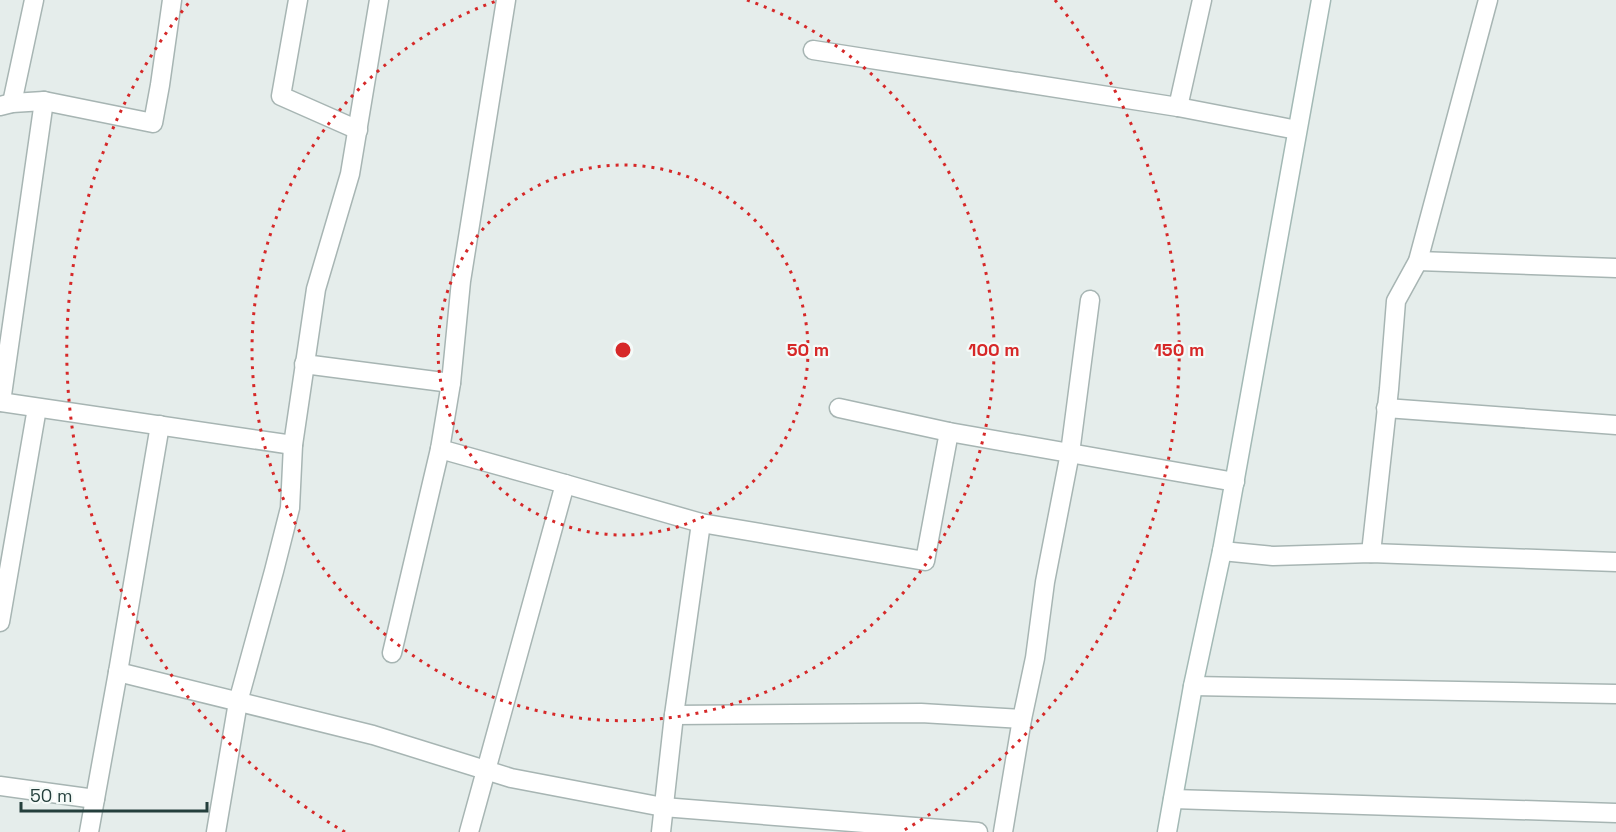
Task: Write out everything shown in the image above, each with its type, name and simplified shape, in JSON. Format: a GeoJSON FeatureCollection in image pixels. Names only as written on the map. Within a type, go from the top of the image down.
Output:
{"type":"FeatureCollection","features":[{"type":"Feature","properties":{"kind":"street"},"geometry":{"type":"LineString","coordinates":[[34,0],[6,105],[44,101],[153,123],[172,0]]}},
{"type":"Feature","properties":{"kind":"street"},"geometry":{"type":"LineString","coordinates":[[298,0],[281,96],[358,130]]}},
{"type":"Feature","properties":{"kind":"street"},"geometry":{"type":"LineString","coordinates":[[216,832],[238,702],[290,508],[293,445],[316,289],[350,174],[379,0]]}},
{"type":"Feature","properties":{"kind":"street"},"geometry":{"type":"LineString","coordinates":[[392,653],[440,449],[451,383],[461,281],[506,0]]}},
{"type":"Feature","properties":{"kind":"street"},"geometry":{"type":"LineString","coordinates":[[1178,107],[1202,0]]}},
{"type":"Feature","properties":{"kind":"street"},"geometry":{"type":"LineString","coordinates":[[1167,832],[1193,686],[1222,551],[1321,0]]}},
{"type":"Feature","properties":{"kind":"street"},"geometry":{"type":"LineString","coordinates":[[1371,553],[1396,301],[1418,261],[1488,0]]}},
{"type":"Feature","properties":{"kind":"street"},"geometry":{"type":"LineString","coordinates":[[813,50],[1178,107],[1298,130]]}},
{"type":"Feature","properties":{"kind":"street"},"geometry":{"type":"LineString","coordinates":[[44,101],[0,402],[293,445]]}},
{"type":"Feature","properties":{"kind":"street"},"geometry":{"type":"LineString","coordinates":[[1418,261],[1616,268]]}},
{"type":"Feature","properties":{"kind":"street"},"geometry":{"type":"LineString","coordinates":[[1003,832],[1035,658],[1045,582],[1070,453],[1090,300]]}},
{"type":"Feature","properties":{"kind":"street"},"geometry":{"type":"LineString","coordinates":[[304,364],[451,383]]}},
{"type":"Feature","properties":{"kind":"street"},"geometry":{"type":"LineString","coordinates":[[0,622],[37,408]]}},
{"type":"Feature","properties":{"kind":"street"},"geometry":{"type":"LineString","coordinates":[[839,408],[949,432],[1234,482]]}},
{"type":"Feature","properties":{"kind":"street"},"geometry":{"type":"LineString","coordinates":[[1386,408],[1616,425]]}},
{"type":"Feature","properties":{"kind":"street"},"geometry":{"type":"LineString","coordinates":[[89,832],[160,425]]}},
{"type":"Feature","properties":{"kind":"street"},"geometry":{"type":"LineString","coordinates":[[440,449],[701,523],[925,561],[949,432]]}},
{"type":"Feature","properties":{"kind":"street"},"geometry":{"type":"LineString","coordinates":[[469,832],[565,484]]}},
{"type":"Feature","properties":{"kind":"street"},"geometry":{"type":"LineString","coordinates":[[661,832],[674,715],[701,523]]}},
{"type":"Feature","properties":{"kind":"street"},"geometry":{"type":"LineString","coordinates":[[1222,551],[1273,556],[1371,553],[1616,562]]}},
{"type":"Feature","properties":{"kind":"street"},"geometry":{"type":"LineString","coordinates":[[118,672],[373,735],[511,778],[663,807],[978,832]]}},
{"type":"Feature","properties":{"kind":"street"},"geometry":{"type":"LineString","coordinates":[[1193,686],[1616,694]]}},
{"type":"Feature","properties":{"kind":"street"},"geometry":{"type":"LineString","coordinates":[[674,715],[921,713],[1022,719]]}},
{"type":"Feature","properties":{"kind":"street"},"geometry":{"type":"LineString","coordinates":[[0,786],[95,800]]}},
{"type":"Feature","properties":{"kind":"street"},"geometry":{"type":"LineString","coordinates":[[1173,800],[1616,813]]}}]}
